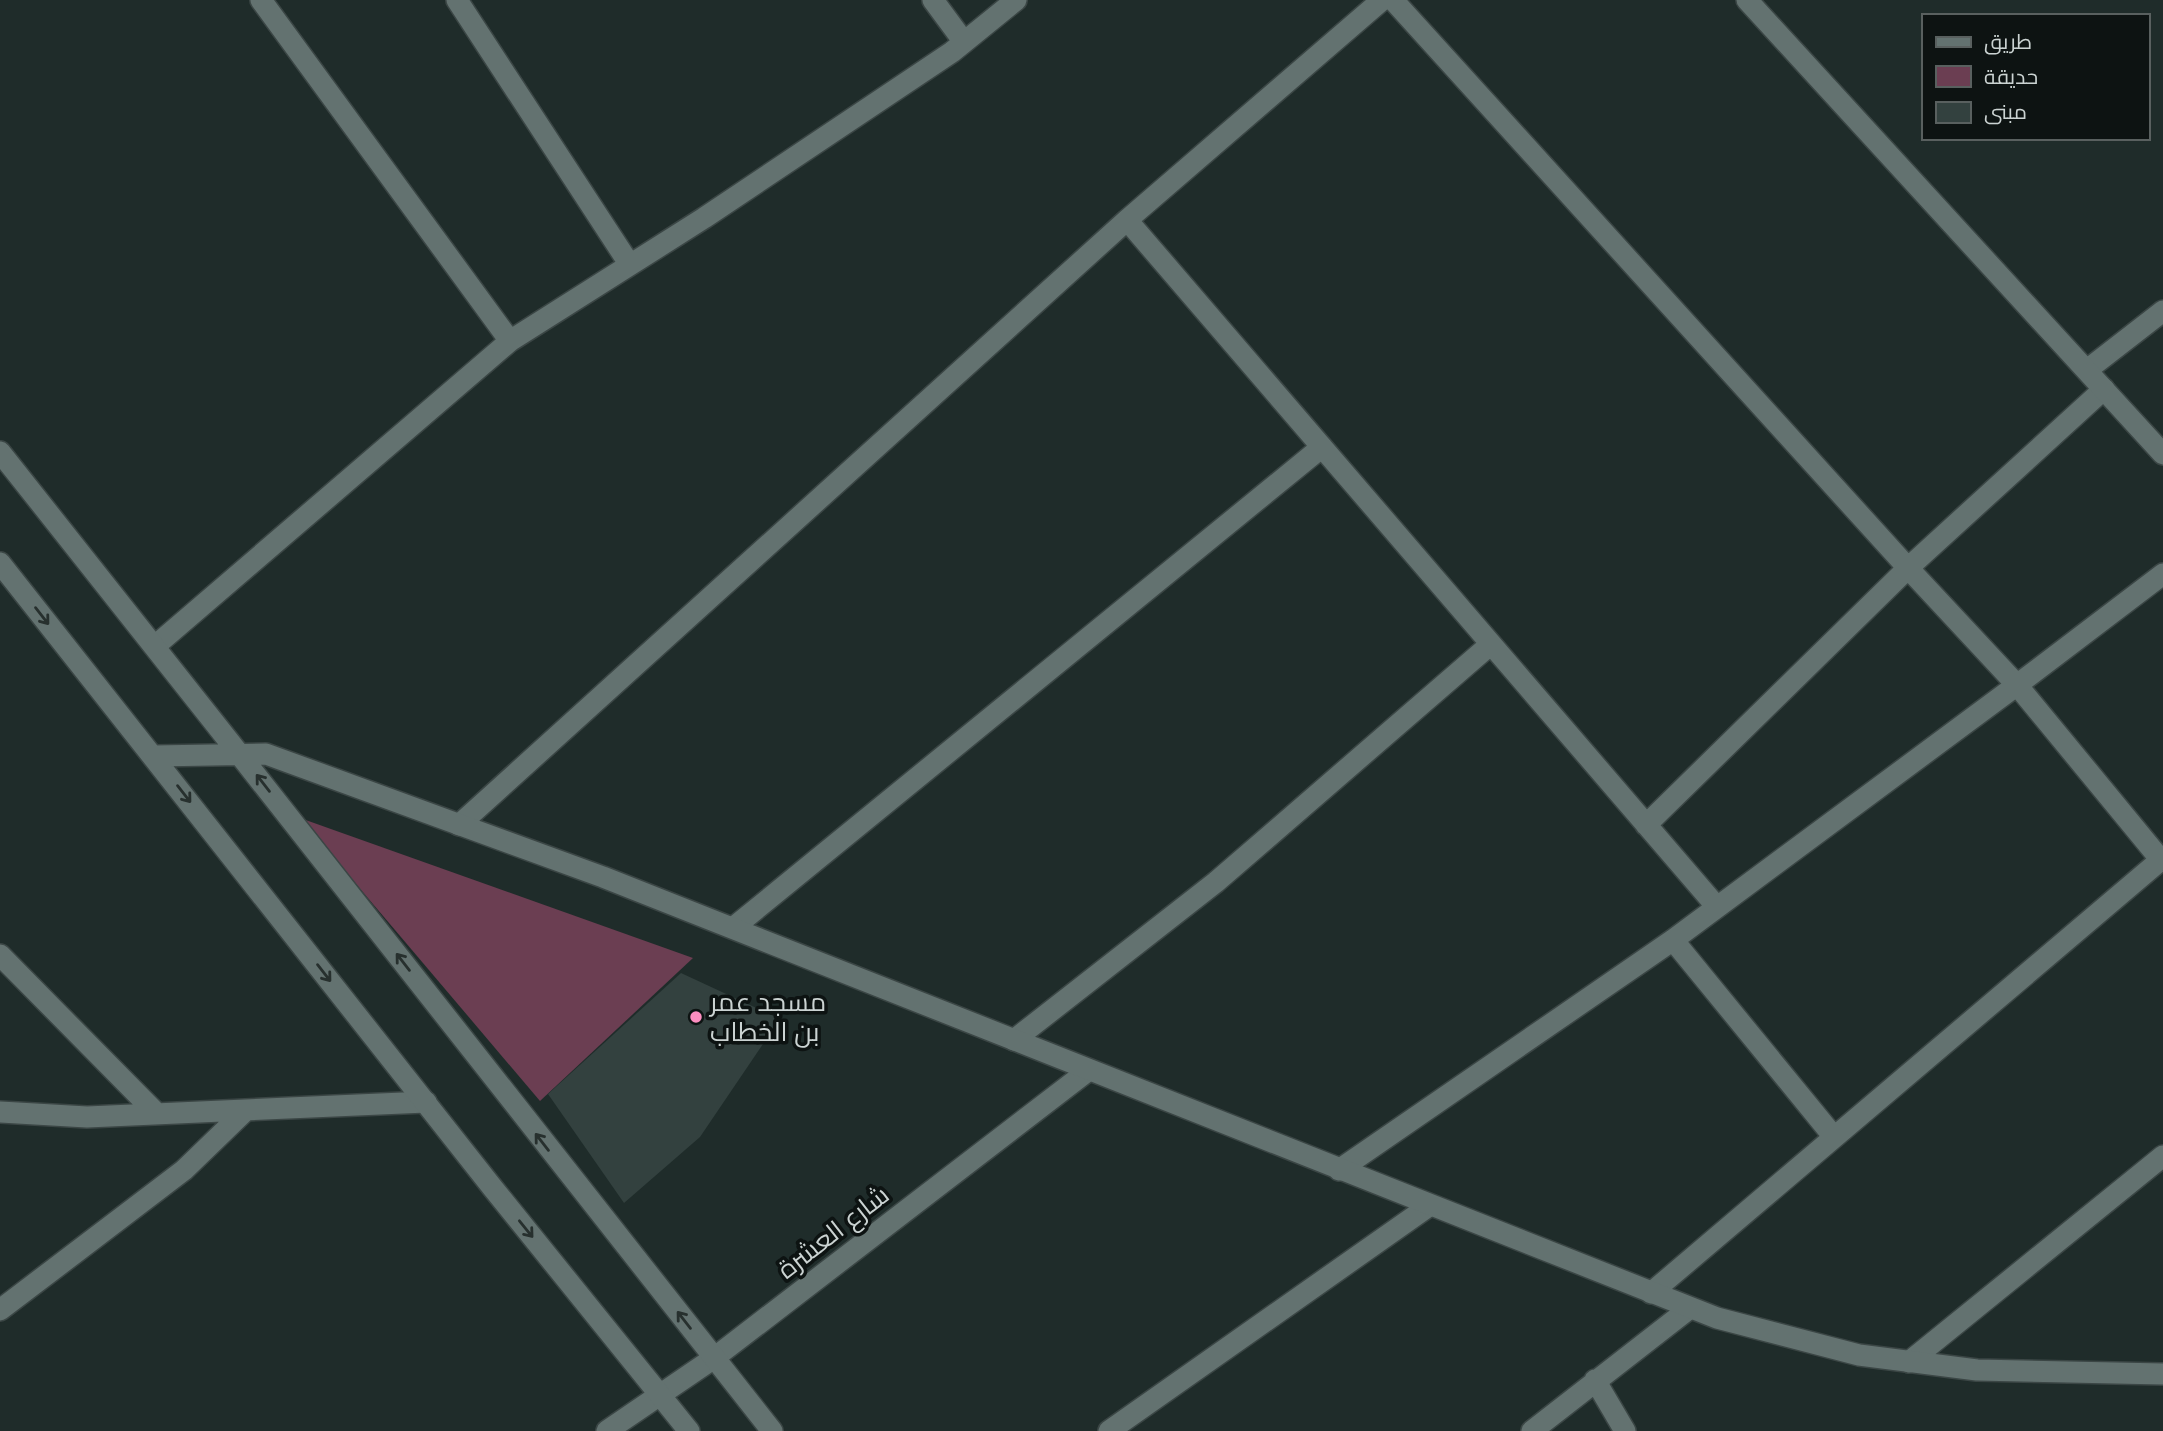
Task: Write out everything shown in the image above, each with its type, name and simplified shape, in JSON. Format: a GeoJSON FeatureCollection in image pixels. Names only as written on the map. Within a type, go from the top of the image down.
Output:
{"type":"FeatureCollection","features":[{"type":"Feature","properties":{"kind":"street"},"geometry":{"type":"LineString","coordinates":[[261,0],[510,341]]}},
{"type":"Feature","properties":{"kind":"street"},"geometry":{"type":"LineString","coordinates":[[457,0],[630,265]]}},
{"type":"Feature","properties":{"kind":"street"},"geometry":{"type":"LineString","coordinates":[[933,0],[964,42]]}},
{"type":"Feature","properties":{"kind":"street"},"geometry":{"type":"LineString","coordinates":[[155,646],[510,341],[704,218],[964,42],[1016,0]]}},
{"type":"Feature","properties":{"kind":"street"},"geometry":{"type":"LineString","coordinates":[[459,825],[1127,220],[1382,0]]}},
{"type":"Feature","properties":{"kind":"street"},"geometry":{"type":"LineString","coordinates":[[1393,0],[2017,685],[2162,859],[1651,1293]]}},
{"type":"Feature","properties":{"kind":"street"},"geometry":{"type":"LineString","coordinates":[[1747,0],[2163,454]]}},
{"type":"Feature","properties":{"kind":"street"},"geometry":{"type":"LineString","coordinates":[[1127,220],[1717,907]]}},
{"type":"Feature","properties":{"kind":"street"},"geometry":{"type":"LineString","coordinates":[[2087,370],[2163,311]]}},
{"type":"Feature","properties":{"kind":"street"},"geometry":{"type":"LineString","coordinates":[[1646,825],[1908,568],[2104,389]]}},
{"type":"Feature","properties":{"kind":"street"},"geometry":{"type":"LineString","coordinates":[[733,928],[1322,447]]}},
{"type":"Feature","properties":{"kind":"street"},"geometry":{"type":"LineString","coordinates":[[0,452],[242,755],[772,1431]]}},
{"type":"Feature","properties":{"kind":"street"},"geometry":{"type":"LineString","coordinates":[[0,563],[689,1431]]}},
{"type":"Feature","properties":{"kind":"street"},"geometry":{"type":"LineString","coordinates":[[1339,1170],[1673,940],[2163,574]]}},
{"type":"Feature","properties":{"kind":"street"},"geometry":{"type":"LineString","coordinates":[[1014,1040],[1216,882],[1491,645]]}},
{"type":"Feature","properties":{"kind":"street"},"geometry":{"type":"LineString","coordinates":[[154,756],[267,754],[603,877],[1717,1318],[1859,1355],[1909,1362],[1977,1370],[2163,1374]]}},
{"type":"Feature","properties":{"kind":"street"},"geometry":{"type":"LineString","coordinates":[[1673,940],[1834,1137]]}},
{"type":"Feature","properties":{"kind":"street"},"geometry":{"type":"LineString","coordinates":[[0,956],[157,1114]]}},
{"type":"Feature","properties":{"kind":"street","name":"شارع العشرة"},"geometry":{"type":"LineString","coordinates":[[607,1431],[714,1358],[1089,1070]]}},
{"type":"Feature","properties":{"kind":"street"},"geometry":{"type":"LineString","coordinates":[[0,1112],[88,1117],[426,1102]]}},
{"type":"Feature","properties":{"kind":"street"},"geometry":{"type":"LineString","coordinates":[[0,1310],[184,1170],[246,1110]]}},
{"type":"Feature","properties":{"kind":"street"},"geometry":{"type":"LineString","coordinates":[[1909,1362],[2163,1157]]}},
{"type":"Feature","properties":{"kind":"street"},"geometry":{"type":"LineString","coordinates":[[1109,1431],[1429,1206]]}},
{"type":"Feature","properties":{"kind":"street"},"geometry":{"type":"LineString","coordinates":[[1532,1431],[1690,1308]]}},
{"type":"Feature","properties":{"kind":"street"},"geometry":{"type":"LineString","coordinates":[[1595,1380],[1625,1431]]}},
{"type":"Feature","properties":{"kind":"green space"},"geometry":{"type":"Polygon","coordinates":[[[300,818],[693,958],[540,1101],[300,818]]]}},
{"type":"Feature","properties":{"kind":"building"},"geometry":{"type":"Polygon","coordinates":[[[681,973],[780,1019],[700,1137],[624,1203],[548,1094],[681,973]]]}},
{"type":"Feature","properties":{"kind":"place","name":"مسجد عمر بن الخطاب"},"geometry":{"type":"Point","coordinates":[696,1017]}}]}
